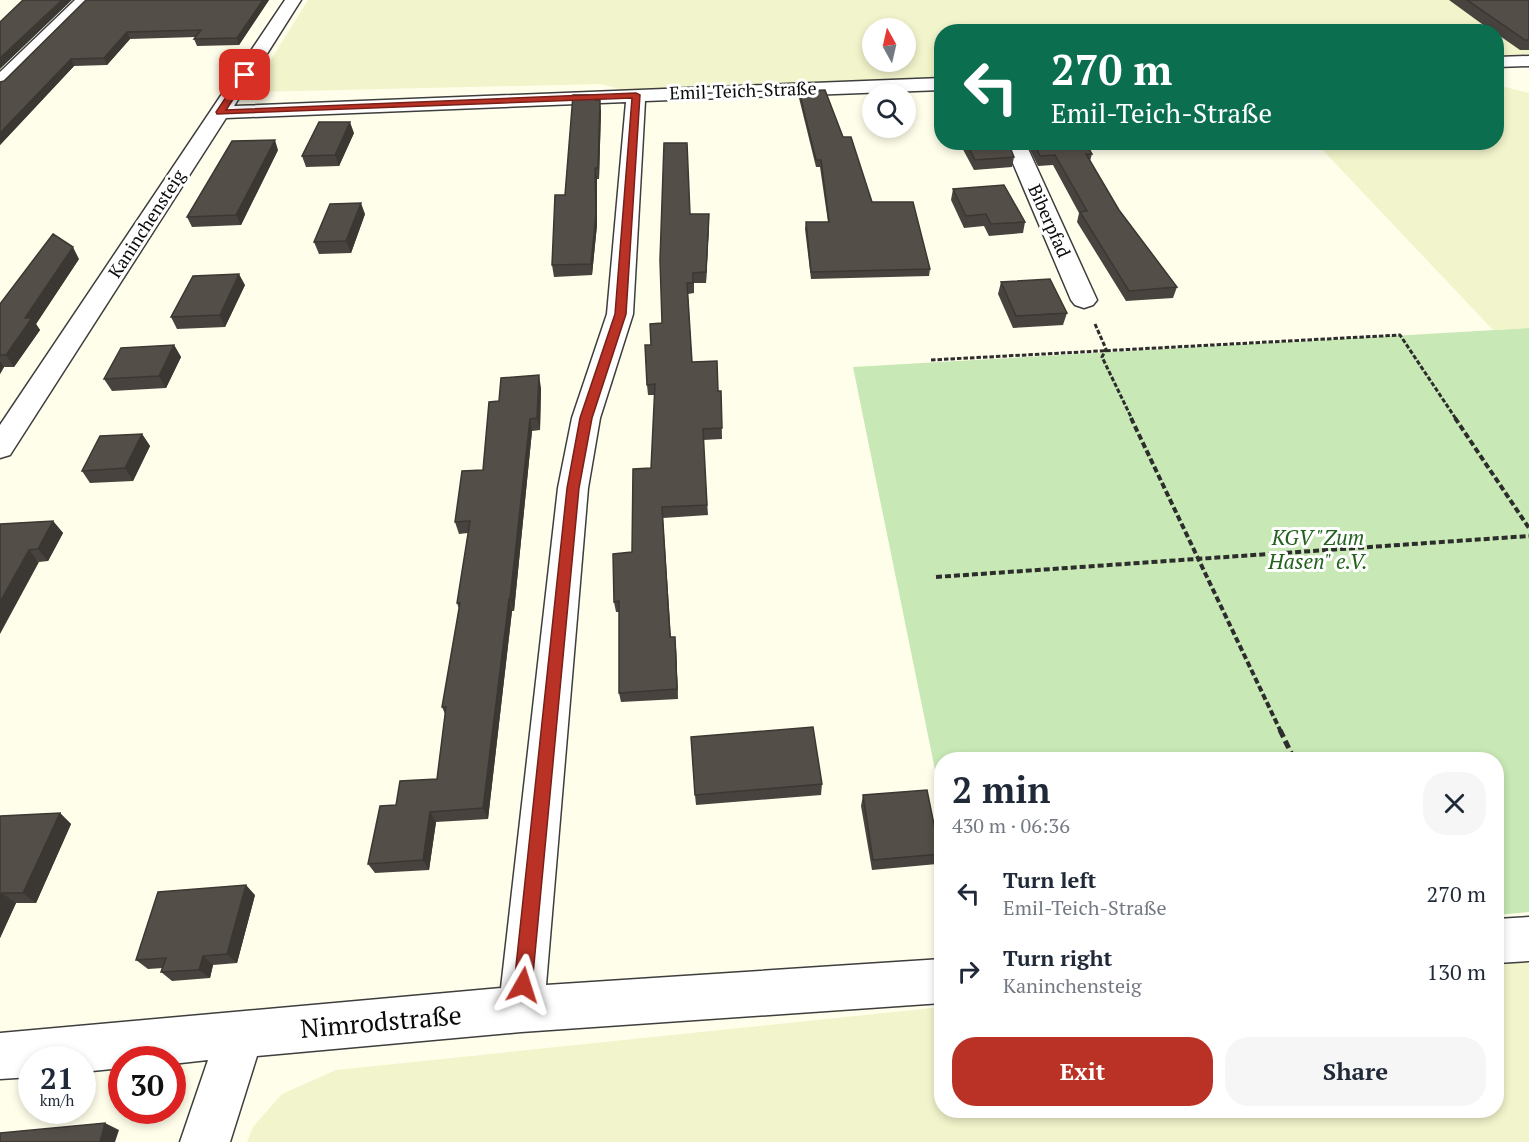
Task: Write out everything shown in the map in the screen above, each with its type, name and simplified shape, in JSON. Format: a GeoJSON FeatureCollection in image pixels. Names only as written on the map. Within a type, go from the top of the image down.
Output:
{"type":"FeatureCollection","features":[{"type":"Feature","properties":{"kind":"street"},"geometry":{"type":"LineString","coordinates":[[0,82],[84,0]]}},
{"type":"Feature","properties":{"kind":"street","name":"Kaninchensteig"},"geometry":{"type":"LineString","coordinates":[[0,448],[293,0]]}},
{"type":"Feature","properties":{"kind":"street"},"geometry":{"type":"LineString","coordinates":[[1504,62],[1529,61]]}},
{"type":"Feature","properties":{"kind":"street","name":"Emil-Teich-Straße"},"geometry":{"type":"LineString","coordinates":[[220,112],[934,84]]}},
{"type":"Feature","properties":{"kind":"street"},"geometry":{"type":"LineString","coordinates":[[521,1009],[573,488],[586,418],[620,314],[636,95]]}},
{"type":"Feature","properties":{"kind":"street","name":"Biberpfad"},"geometry":{"type":"LineString","coordinates":[[1018,150],[1084,300]]}},
{"type":"Feature","properties":{"kind":"street"},"geometry":{"type":"LineString","coordinates":[[1504,941],[1529,939]]}},
{"type":"Feature","properties":{"kind":"street","name":"Nimrodstraße"},"geometry":{"type":"LineString","coordinates":[[0,1056],[521,1009],[934,982]]}},
{"type":"Feature","properties":{"kind":"street"},"geometry":{"type":"LineString","coordinates":[[205,1142],[240,1035]]}},
{"type":"Feature","properties":{"kind":"path"},"geometry":{"type":"LineString","coordinates":[[931,360],[1400,335],[1529,528]]}},
{"type":"Feature","properties":{"kind":"path"},"geometry":{"type":"LineString","coordinates":[[1106,350],[1102,357],[1291,752]]}},
{"type":"Feature","properties":{"kind":"path"},"geometry":{"type":"LineString","coordinates":[[936,577],[1529,536]]}},
{"type":"Feature","properties":{"kind":"green space"},"geometry":{"type":"Polygon","coordinates":[[[308,0],[1529,0],[1529,58],[1504,59],[1504,24],[934,24],[934,81],[633,93],[601,84],[251,92],[308,0]]]}},
{"type":"Feature","properties":{"kind":"green space"},"geometry":{"type":"Polygon","coordinates":[[[1504,87],[1529,93],[1529,328],[1493,330],[1323,150],[1504,150],[1504,87]]]}},
{"type":"Feature","properties":{"kind":"green space","name":"KGV \"Zum Hasen\" e.V."},"geometry":{"type":"Polygon","coordinates":[[[1529,328],[1529,912],[1504,914],[1504,752],[934,752],[934,765],[853,367],[1529,328]]]}},
{"type":"Feature","properties":{"kind":"green space"},"geometry":{"type":"Polygon","coordinates":[[[1529,945],[1529,1142],[247,1142],[253,1127],[282,1094],[336,1070],[934,1008],[934,1118],[1504,1118],[1504,948],[1529,945]]]}},
{"type":"Feature","properties":{"kind":"building"},"geometry":{"type":"Polygon","coordinates":[[[23,0],[62,0],[0,58],[0,22],[23,0]]]}},
{"type":"Feature","properties":{"kind":"building"},"geometry":{"type":"Polygon","coordinates":[[[86,0],[263,0],[237,38],[194,39],[201,30],[127,32],[104,58],[71,59],[0,133],[0,82],[4,81],[86,0]]]}},
{"type":"Feature","properties":{"kind":"building"},"geometry":{"type":"Polygon","coordinates":[[[1467,0],[1529,0],[1529,40],[1525,40],[1467,0]]]}},
{"type":"Feature","properties":{"kind":"building"},"geometry":{"type":"Polygon","coordinates":[[[825,90],[843,137],[851,137],[872,202],[913,202],[930,269],[811,272],[806,222],[829,222],[821,160],[816,160],[799,91],[825,90]]]}},
{"type":"Feature","properties":{"kind":"building"},"geometry":{"type":"Polygon","coordinates":[[[573,95],[595,95],[595,100],[600,100],[598,168],[595,168],[596,213],[591,264],[552,265],[555,195],[565,195],[573,95]]]}},
{"type":"Feature","properties":{"kind":"building"},"geometry":{"type":"Polygon","coordinates":[[[319,122],[350,122],[335,155],[302,156],[319,122]]]}},
{"type":"Feature","properties":{"kind":"building"},"geometry":{"type":"Polygon","coordinates":[[[275,140],[236,215],[187,217],[232,141],[275,140]]]}},
{"type":"Feature","properties":{"kind":"building"},"geometry":{"type":"Polygon","coordinates":[[[664,143],[687,143],[690,214],[709,214],[706,272],[693,273],[693,283],[687,283],[692,362],[717,361],[722,428],[703,429],[707,505],[662,507],[670,637],[675,637],[677,689],[619,693],[619,601],[614,602],[613,554],[632,552],[633,469],[651,468],[655,384],[647,385],[645,345],[651,345],[650,324],[662,323],[660,260],[664,143]]]}},
{"type":"Feature","properties":{"kind":"building"},"geometry":{"type":"Polygon","coordinates":[[[970,150],[1011,150],[1014,157],[975,160],[970,150]]]}},
{"type":"Feature","properties":{"kind":"building"},"geometry":{"type":"Polygon","coordinates":[[[1037,150],[1090,150],[1092,154],[1086,154],[1119,210],[1177,287],[1129,291],[1080,212],[1087,211],[1055,155],[1040,156],[1037,150]]]}},
{"type":"Feature","properties":{"kind":"building"},"geometry":{"type":"Polygon","coordinates":[[[1004,185],[1025,222],[991,224],[986,214],[966,216],[953,189],[1004,185]]]}},
{"type":"Feature","properties":{"kind":"building"},"geometry":{"type":"Polygon","coordinates":[[[361,203],[346,241],[314,242],[330,204],[361,203]]]}},
{"type":"Feature","properties":{"kind":"building"},"geometry":{"type":"Polygon","coordinates":[[[53,234],[73,247],[25,318],[32,318],[6,355],[0,355],[0,304],[53,234]]]}},
{"type":"Feature","properties":{"kind":"building"},"geometry":{"type":"Polygon","coordinates":[[[239,274],[220,315],[171,317],[193,276],[239,274]]]}},
{"type":"Feature","properties":{"kind":"building"},"geometry":{"type":"Polygon","coordinates":[[[1050,279],[1067,313],[1016,316],[1001,282],[1050,279]]]}},
{"type":"Feature","properties":{"kind":"building"},"geometry":{"type":"Polygon","coordinates":[[[174,345],[159,376],[104,379],[121,348],[174,345]]]}},
{"type":"Feature","properties":{"kind":"building"},"geometry":{"type":"Polygon","coordinates":[[[539,375],[537,418],[530,419],[483,808],[430,812],[423,860],[368,864],[380,806],[396,805],[400,781],[437,779],[446,707],[442,707],[460,603],[457,603],[470,521],[455,522],[462,471],[483,470],[489,402],[499,401],[501,378],[539,375]]]}},
{"type":"Feature","properties":{"kind":"building"},"geometry":{"type":"Polygon","coordinates":[[[142,434],[125,468],[82,471],[100,436],[142,434]]]}},
{"type":"Feature","properties":{"kind":"building"},"geometry":{"type":"Polygon","coordinates":[[[53,521],[38,549],[29,550],[0,602],[0,524],[53,521]]]}},
{"type":"Feature","properties":{"kind":"building"},"geometry":{"type":"Polygon","coordinates":[[[813,727],[822,784],[695,795],[691,737],[813,727]]]}},
{"type":"Feature","properties":{"kind":"building"},"geometry":{"type":"Polygon","coordinates":[[[927,790],[934,824],[934,855],[873,860],[863,795],[927,790]]]}},
{"type":"Feature","properties":{"kind":"building"},"geometry":{"type":"Polygon","coordinates":[[[60,813],[23,893],[2,893],[0,898],[0,816],[60,813]]]}},
{"type":"Feature","properties":{"kind":"building"},"geometry":{"type":"Polygon","coordinates":[[[246,885],[227,954],[203,956],[199,970],[161,972],[166,958],[136,960],[158,892],[246,885]]]}},
{"type":"Feature","properties":{"kind":"building"},"geometry":{"type":"Polygon","coordinates":[[[105,1123],[100,1142],[0,1142],[0,1133],[105,1123]]]}},
{"type":"Feature","properties":{"kind":"route"},"geometry":{"type":"LineString","coordinates":[[245,75],[220,112],[636,95],[620,314],[586,418],[573,488],[523,985]]}}]}
